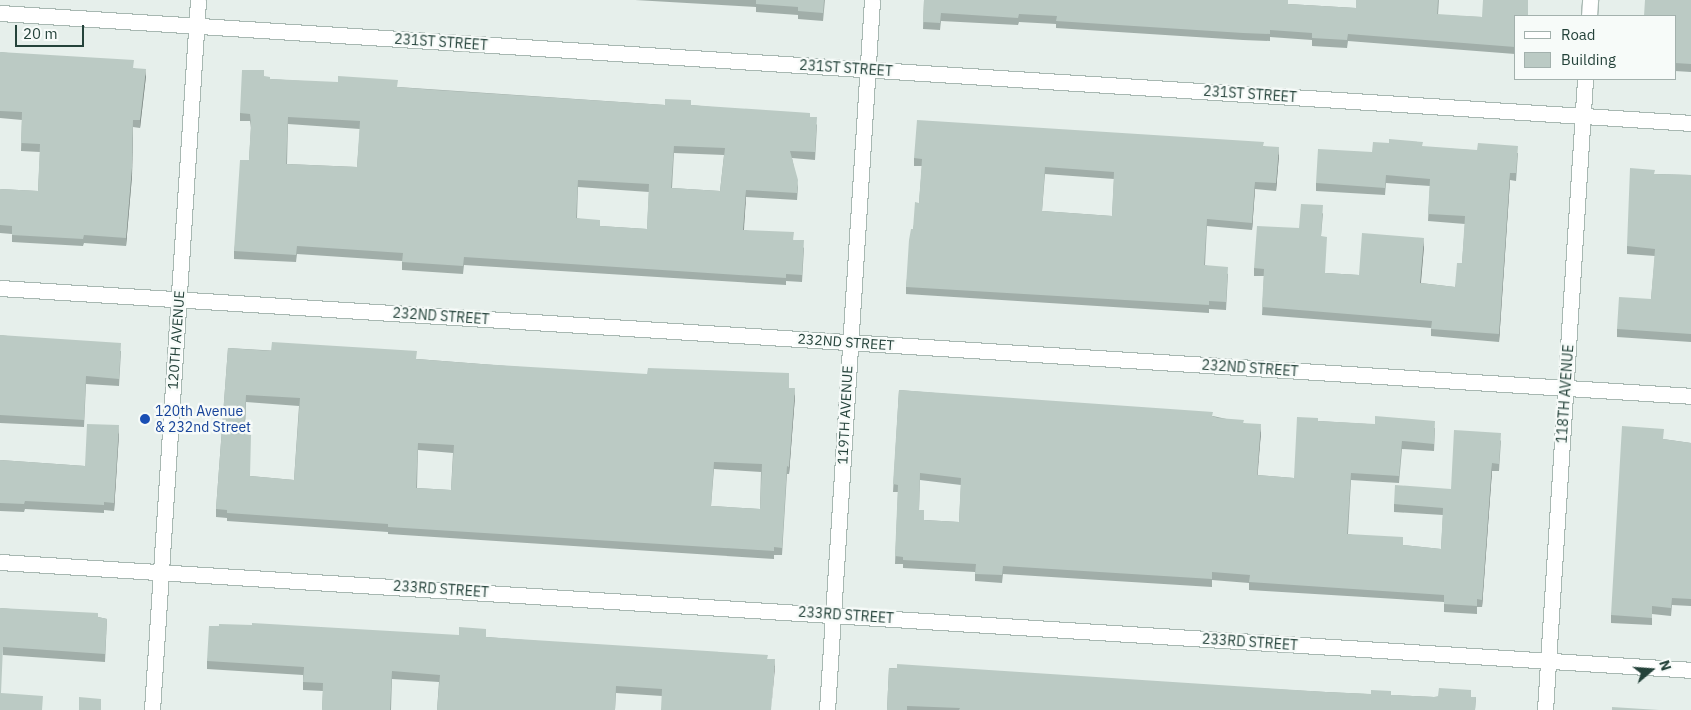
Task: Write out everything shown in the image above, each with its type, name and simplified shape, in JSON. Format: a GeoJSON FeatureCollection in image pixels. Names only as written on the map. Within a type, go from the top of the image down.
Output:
{"type":"FeatureCollection","features":[{"type":"Feature","properties":{"kind":"street","name":"120TH AVENUE"},"geometry":{"type":"LineString","coordinates":[[152,710],[198,0]]}},
{"type":"Feature","properties":{"kind":"street","name":"119TH AVENUE"},"geometry":{"type":"LineString","coordinates":[[827,710],[872,0]]}},
{"type":"Feature","properties":{"kind":"street"},"geometry":{"type":"LineString","coordinates":[[1589,15],[1590,0]]}},
{"type":"Feature","properties":{"kind":"street","name":"231ST STREET"},"geometry":{"type":"LineString","coordinates":[[0,13],[1691,123]]}},
{"type":"Feature","properties":{"kind":"street","name":"118TH AVENUE"},"geometry":{"type":"LineString","coordinates":[[1545,710],[1585,80]]}},
{"type":"Feature","properties":{"kind":"street","name":"232ND STREET"},"geometry":{"type":"LineString","coordinates":[[0,288],[1691,396]]}},
{"type":"Feature","properties":{"kind":"street","name":"233RD STREET"},"geometry":{"type":"LineString","coordinates":[[0,562],[1691,670]]}},
{"type":"Feature","properties":{"kind":"building"},"geometry":{"type":"Polygon","coordinates":[[[756,0],[824,0],[823,13],[798,11],[798,7],[756,4],[756,0]]]}},
{"type":"Feature","properties":{"kind":"building"},"geometry":{"type":"Polygon","coordinates":[[[924,0],[1288,0],[1288,4],[1356,8],[1356,0],[1438,0],[1437,14],[1482,17],[1483,0],[1528,0],[1528,15],[1514,15],[1514,47],[1348,34],[1347,40],[1312,38],[1312,33],[1270,30],[1270,34],[1243,33],[1056,21],[1057,16],[1019,14],[1018,18],[941,13],[940,23],[923,22],[924,0]]]}},
{"type":"Feature","properties":{"kind":"building"},"geometry":{"type":"Polygon","coordinates":[[[1645,0],[1691,0],[1691,64],[1676,63],[1676,15],[1644,15],[1645,0]]]}},
{"type":"Feature","properties":{"kind":"building"},"geometry":{"type":"Polygon","coordinates":[[[0,52],[134,60],[133,68],[146,69],[140,120],[133,120],[132,168],[126,238],[84,235],[83,239],[12,235],[12,226],[0,225],[0,189],[38,191],[40,144],[21,143],[22,112],[0,111],[0,52]]]}},
{"type":"Feature","properties":{"kind":"building"},"geometry":{"type":"Polygon","coordinates":[[[242,70],[264,70],[264,76],[270,77],[270,79],[338,82],[338,76],[398,80],[397,87],[435,90],[665,105],[665,99],[691,100],[691,105],[810,113],[810,117],[817,117],[815,152],[790,151],[798,180],[797,193],[746,190],[743,230],[794,232],[793,240],[804,240],[802,275],[786,274],[786,278],[464,257],[463,266],[402,262],[403,253],[297,246],[296,255],[234,251],[240,160],[249,160],[251,123],[250,114],[240,113],[242,70]],[[288,117],[286,164],[357,167],[360,121],[288,117]],[[674,146],[671,188],[720,191],[725,148],[674,146]],[[578,180],[576,218],[600,220],[600,226],[647,229],[649,184],[578,180]]]}},
{"type":"Feature","properties":{"kind":"building"},"geometry":{"type":"Polygon","coordinates":[[[917,120],[1264,142],[1263,146],[1279,147],[1276,183],[1255,182],[1252,223],[1207,219],[1204,265],[1228,267],[1226,302],[1209,301],[1209,305],[906,287],[909,240],[911,229],[913,229],[915,202],[919,203],[922,159],[914,158],[917,120]],[[1045,167],[1042,211],[1112,216],[1114,172],[1045,167]]]}},
{"type":"Feature","properties":{"kind":"building"},"geometry":{"type":"Polygon","coordinates":[[[1389,139],[1423,142],[1422,146],[1477,150],[1478,143],[1518,146],[1516,173],[1510,173],[1499,334],[1431,329],[1432,321],[1262,307],[1264,269],[1254,268],[1257,226],[1299,228],[1301,204],[1323,205],[1321,236],[1327,237],[1325,273],[1359,275],[1362,233],[1424,238],[1420,283],[1455,287],[1457,263],[1462,263],[1465,216],[1428,214],[1430,179],[1386,175],[1385,188],[1316,183],[1318,149],[1372,152],[1373,142],[1389,143],[1389,139]]]}},
{"type":"Feature","properties":{"kind":"building"},"geometry":{"type":"Polygon","coordinates":[[[1630,168],[1655,170],[1654,174],[1691,175],[1691,334],[1617,329],[1619,297],[1651,299],[1655,249],[1627,246],[1630,168]]]}},
{"type":"Feature","properties":{"kind":"building"},"geometry":{"type":"Polygon","coordinates":[[[0,335],[121,343],[119,379],[86,376],[84,420],[0,415],[0,335]]]}},
{"type":"Feature","properties":{"kind":"building"},"geometry":{"type":"Polygon","coordinates":[[[272,342],[417,351],[416,359],[647,374],[648,368],[789,373],[789,388],[795,388],[789,467],[787,466],[782,548],[774,547],[774,551],[388,527],[388,524],[227,513],[227,510],[216,509],[228,348],[271,351],[272,342]],[[246,395],[244,434],[251,435],[250,476],[294,480],[300,398],[246,395]],[[418,443],[416,488],[451,490],[454,445],[418,443]],[[714,462],[711,506],[760,509],[762,464],[714,462]]]}},
{"type":"Feature","properties":{"kind":"building"},"geometry":{"type":"Polygon","coordinates":[[[899,390],[1213,412],[1212,416],[1218,418],[1244,420],[1243,423],[1261,424],[1257,475],[1294,478],[1297,417],[1318,418],[1318,421],[1375,424],[1375,416],[1435,421],[1434,444],[1402,441],[1399,476],[1351,473],[1347,534],[1403,537],[1403,545],[1441,549],[1443,508],[1394,504],[1395,485],[1451,489],[1454,430],[1501,433],[1499,464],[1492,463],[1482,600],[1477,599],[1477,606],[1444,604],[1444,595],[1249,582],[1250,575],[1212,572],[1212,579],[1003,566],[1002,575],[975,574],[976,564],[903,560],[903,557],[895,556],[898,485],[893,484],[899,390]],[[920,473],[919,510],[924,510],[924,520],[959,522],[961,478],[920,473]]]}},
{"type":"Feature","properties":{"kind":"building"},"geometry":{"type":"Polygon","coordinates":[[[87,424],[119,425],[114,503],[104,502],[104,505],[25,501],[24,504],[0,503],[0,460],[85,466],[87,424]]]}},
{"type":"Feature","properties":{"kind":"building"},"geometry":{"type":"Polygon","coordinates":[[[1622,426],[1664,429],[1663,439],[1691,443],[1691,599],[1672,598],[1671,608],[1652,606],[1652,618],[1611,615],[1622,426]]]}},
{"type":"Feature","properties":{"kind":"building"},"geometry":{"type":"Polygon","coordinates":[[[0,608],[98,613],[98,617],[107,619],[105,654],[3,647],[1,693],[43,696],[42,710],[0,710],[0,608]]]}},
{"type":"Feature","properties":{"kind":"building"},"geometry":{"type":"Polygon","coordinates":[[[252,623],[459,635],[459,627],[486,629],[486,637],[768,655],[767,659],[775,659],[771,710],[661,710],[662,689],[616,686],[615,710],[437,710],[440,675],[392,671],[390,710],[322,710],[323,683],[303,682],[304,667],[207,661],[209,626],[219,626],[219,624],[252,625],[252,623]]]}},
{"type":"Feature","properties":{"kind":"building"},"geometry":{"type":"Polygon","coordinates":[[[897,664],[1326,692],[1371,694],[1371,690],[1391,691],[1391,695],[1434,697],[1438,696],[1439,688],[1471,690],[1471,697],[1476,697],[1475,710],[959,710],[960,708],[907,706],[907,710],[887,710],[889,668],[897,669],[897,664]]]}},
{"type":"Feature","properties":{"kind":"building"},"geometry":{"type":"Polygon","coordinates":[[[79,697],[101,699],[101,710],[79,710],[79,697]]]}},
{"type":"Feature","properties":{"kind":"building"},"geometry":{"type":"Polygon","coordinates":[[[1612,707],[1659,710],[1612,710],[1612,707]]]}},
{"type":"Feature","properties":{"kind":"place","name":"120th Avenue & 232nd Street"},"geometry":{"type":"Point","coordinates":[145,419]}}]}
